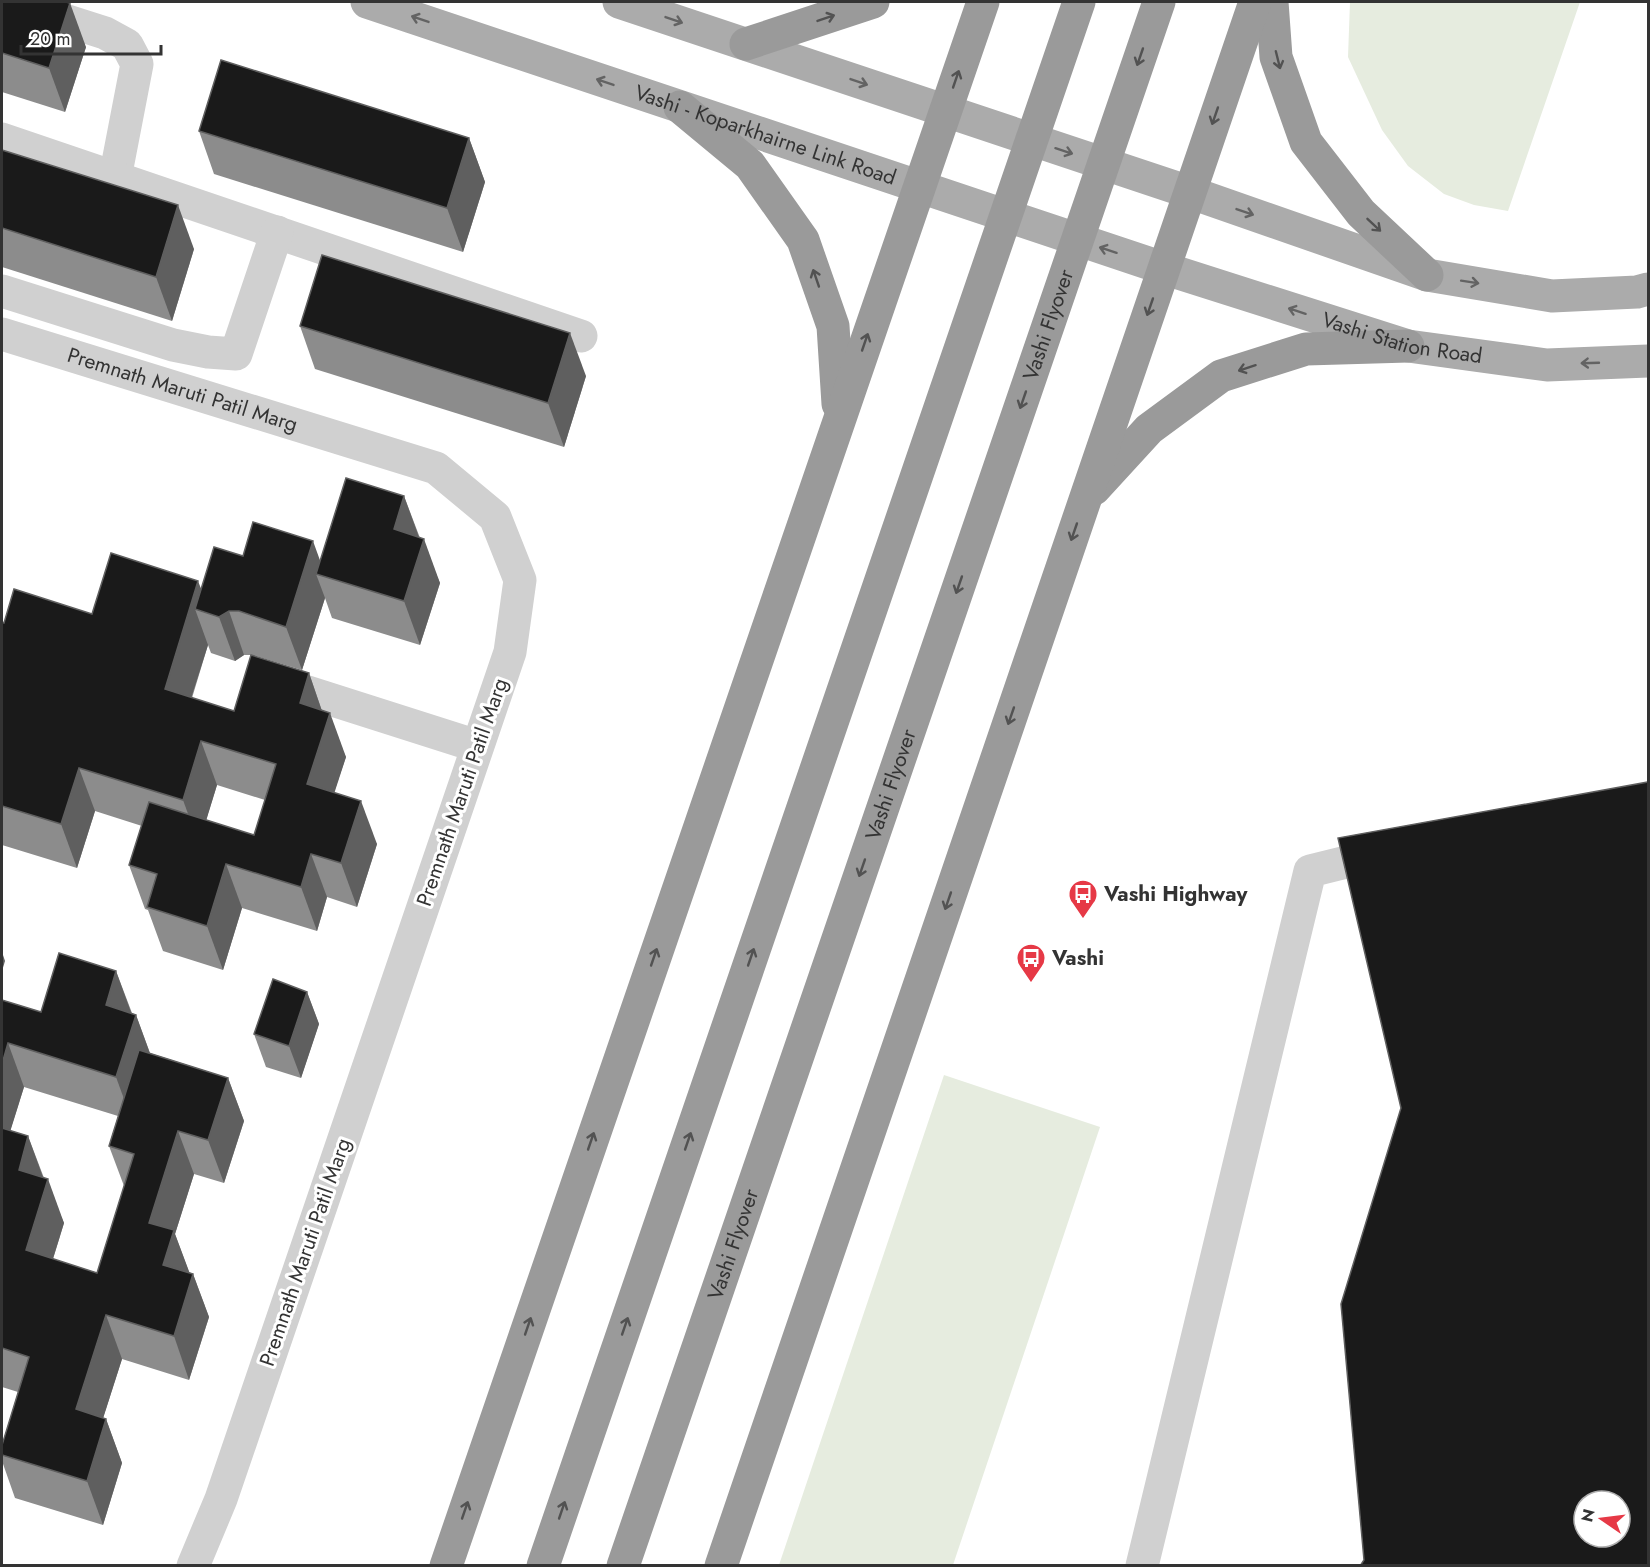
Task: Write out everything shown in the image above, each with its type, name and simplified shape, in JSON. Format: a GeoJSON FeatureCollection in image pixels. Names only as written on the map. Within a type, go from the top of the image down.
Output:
{"type":"FeatureCollection","features":[{"type":"Feature","properties":{"kind":"highway"},"geometry":{"type":"LineString","coordinates":[[746,44],[873,2]]}},
{"type":"Feature","properties":{"kind":"highway"},"geometry":{"type":"LineString","coordinates":[[446,1566],[983,2]]}},
{"type":"Feature","properties":{"kind":"highway"},"geometry":{"type":"LineString","coordinates":[[543,1566],[1079,2]]}},
{"type":"Feature","properties":{"kind":"highway","name":"Vashi Flyover"},"geometry":{"type":"LineString","coordinates":[[623,1566],[1160,2]]}},
{"type":"Feature","properties":{"kind":"highway"},"geometry":{"type":"LineString","coordinates":[[721,1566],[1255,2]]}},
{"type":"Feature","properties":{"kind":"highway"},"geometry":{"type":"LineString","coordinates":[[1272,2],[1276,57],[1306,142],[1361,213],[1427,275]]}},
{"type":"Feature","properties":{"kind":"highway"},"geometry":{"type":"LineString","coordinates":[[680,107],[750,165],[803,240],[833,326],[839,418]]}},
{"type":"Feature","properties":{"kind":"highway"},"geometry":{"type":"LineString","coordinates":[[1085,498],[1149,429],[1221,376],[1306,349],[1407,346]]}},
{"type":"Feature","properties":{"kind":"main road","name":"Vashi - Koparkhairne Link Road"},"geometry":{"type":"LineString","coordinates":[[366,2],[1163,268]]}},
{"type":"Feature","properties":{"kind":"main road"},"geometry":{"type":"LineString","coordinates":[[619,2],[1189,192],[1427,275],[1552,296],[1637,292],[1648,289]]}},
{"type":"Feature","properties":{"kind":"main road","name":"Vashi Station Road"},"geometry":{"type":"LineString","coordinates":[[1163,268],[1407,346],[1547,365],[1648,361]]}},
{"type":"Feature","properties":{"kind":"street"},"geometry":{"type":"LineString","coordinates":[[8,2],[105,33],[127,45],[137,64],[115,178]]}},
{"type":"Feature","properties":{"kind":"street"},"geometry":{"type":"LineString","coordinates":[[2,139],[581,336]]}},
{"type":"Feature","properties":{"kind":"street"},"geometry":{"type":"LineString","coordinates":[[2,291],[173,345],[208,352],[236,354],[277,232]]}},
{"type":"Feature","properties":{"kind":"street","name":"Premnath Maruti Patil Marg"},"geometry":{"type":"LineString","coordinates":[[2,334],[436,468],[495,517],[520,579],[510,652],[220,1499],[192,1566]]}},
{"type":"Feature","properties":{"kind":"street"},"geometry":{"type":"LineString","coordinates":[[249,673],[477,746]]}},
{"type":"Feature","properties":{"kind":"street"},"geometry":{"type":"LineString","coordinates":[[1142,1566],[1310,871],[1412,846]]}},
{"type":"Feature","properties":{"kind":"shaded area"},"geometry":{"type":"Polygon","coordinates":[[[1350,2],[1580,2],[1508,211],[1474,205],[1444,194],[1408,166],[1382,130],[1348,57],[1350,2]]]}},
{"type":"Feature","properties":{"kind":"shaded area"},"geometry":{"type":"Polygon","coordinates":[[[944,1075],[1100,1127],[953,1565],[779,1565],[944,1075]]]}},
{"type":"Feature","properties":{"kind":"building"},"geometry":{"type":"Polygon","coordinates":[[[2,2],[70,3],[49,68],[2,53],[2,2]]]}},
{"type":"Feature","properties":{"kind":"building"},"geometry":{"type":"Polygon","coordinates":[[[221,60],[469,138],[447,208],[199,131],[221,60]]]}},
{"type":"Feature","properties":{"kind":"building"},"geometry":{"type":"Polygon","coordinates":[[[2,150],[178,205],[156,277],[2,228],[2,150]]]}},
{"type":"Feature","properties":{"kind":"building"},"geometry":{"type":"Polygon","coordinates":[[[322,255],[570,333],[548,403],[300,326],[322,255]]]}},
{"type":"Feature","properties":{"kind":"building"},"geometry":{"type":"Polygon","coordinates":[[[346,478],[404,496],[394,529],[424,539],[404,601],[316,574],[346,478]]]}},
{"type":"Feature","properties":{"kind":"building"},"geometry":{"type":"Polygon","coordinates":[[[253,522],[313,541],[286,627],[239,611],[229,611],[219,617],[195,609],[214,547],[243,556],[253,522]]]}},
{"type":"Feature","properties":{"kind":"building"},"geometry":{"type":"Polygon","coordinates":[[[111,553],[198,581],[165,689],[234,711],[251,655],[309,673],[300,703],[330,713],[307,784],[361,801],[341,863],[311,854],[301,887],[226,864],[207,926],[147,907],[157,874],[129,865],[149,802],[254,835],[276,764],[201,741],[183,800],[79,768],[61,824],[2,806],[2,622],[4,623],[14,589],[92,614],[111,553]]]}},
{"type":"Feature","properties":{"kind":"building"},"geometry":{"type":"Polygon","coordinates":[[[1648,782],[1648,1566],[1360,1566],[1364,1560],[1341,1304],[1401,1108],[1338,838],[1648,782]]]}},
{"type":"Feature","properties":{"kind":"building"},"geometry":{"type":"Polygon","coordinates":[[[59,953],[116,971],[106,1005],[136,1015],[116,1077],[8,1043],[2,1064],[2,1000],[41,1012],[59,953]]]}},
{"type":"Feature","properties":{"kind":"building"},"geometry":{"type":"Polygon","coordinates":[[[273,979],[307,992],[289,1046],[254,1034],[273,979]]]}},
{"type":"Feature","properties":{"kind":"building"},"geometry":{"type":"Polygon","coordinates":[[[139,1050],[228,1078],[208,1140],[178,1131],[149,1223],[174,1230],[163,1265],[193,1274],[174,1336],[106,1315],[76,1409],[106,1419],[87,1481],[2,1455],[2,1445],[29,1357],[2,1348],[2,1128],[28,1136],[19,1170],[48,1179],[26,1250],[97,1273],[134,1154],[109,1146],[139,1050]]]}},
{"type":"Feature","properties":{"kind":"place","name":"Vashi Highway"},"geometry":{"type":"Point","coordinates":[1083,920]}},
{"type":"Feature","properties":{"kind":"place","name":"Vashi"},"geometry":{"type":"Point","coordinates":[1031,984]}}]}
